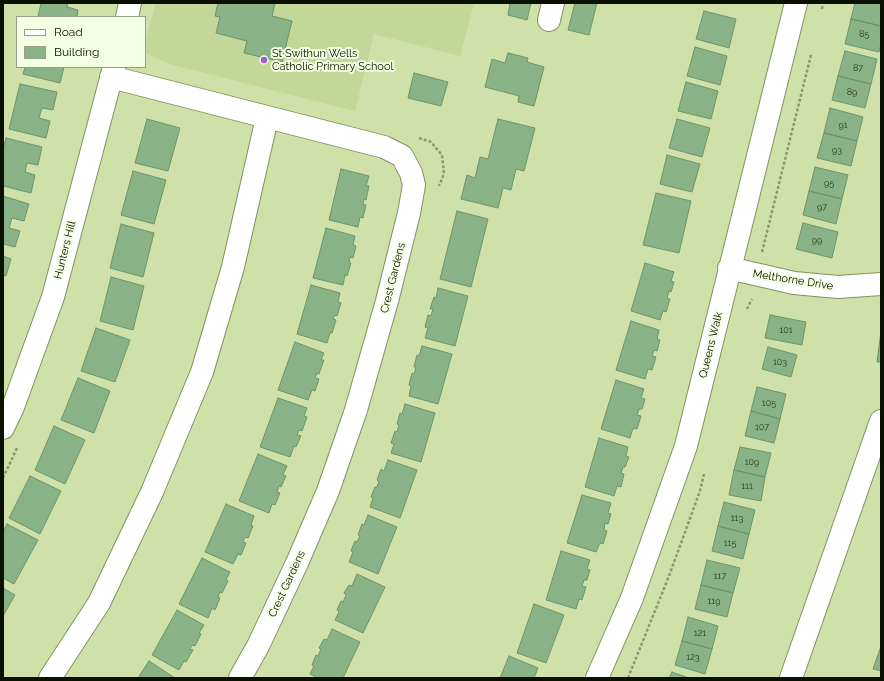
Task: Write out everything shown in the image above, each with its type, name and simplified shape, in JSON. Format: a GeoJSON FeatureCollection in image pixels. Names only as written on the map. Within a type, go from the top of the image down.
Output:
{"type":"FeatureCollection","features":[{"type":"Feature","properties":{"kind":"street"},"geometry":{"type":"LineString","coordinates":[[127,16],[130,3]]}},
{"type":"Feature","properties":{"kind":"street","name":"Queens Walk"},"geometry":{"type":"LineString","coordinates":[[597,678],[632,598],[686,446],[796,3]]}},
{"type":"Feature","properties":{"kind":"street","name":"Crest Gardens"},"geometry":{"type":"LineString","coordinates":[[112,72],[266,118],[384,147],[402,156],[412,174],[414,185],[409,213],[387,301],[356,410],[328,491],[297,563],[261,639],[240,678]]}},
{"type":"Feature","properties":{"kind":"street","name":"Hunters Hill"},"geometry":{"type":"LineString","coordinates":[[3,428],[13,407],[53,297],[112,72]]}},
{"type":"Feature","properties":{"kind":"street"},"geometry":{"type":"LineString","coordinates":[[50,678],[99,603],[152,492],[202,372],[233,267],[266,118]]}},
{"type":"Feature","properties":{"kind":"street","name":"Melthorne Drive"},"geometry":{"type":"LineString","coordinates":[[729,268],[794,283],[838,287],[881,284]]}},
{"type":"Feature","properties":{"kind":"street"},"geometry":{"type":"LineString","coordinates":[[791,678],[881,421]]}},
{"type":"Feature","properties":{"kind":"path"},"geometry":{"type":"LineString","coordinates":[[417,138],[431,142],[442,156],[444,174],[437,191]]}},
{"type":"Feature","properties":{"kind":"shaded area","name":"St Swithun Wells Catholic Primary School"},"geometry":{"type":"Polygon","coordinates":[[[156,3],[474,3],[460,56],[374,34],[355,111],[169,64],[146,53],[146,38],[156,3]]]}},
{"type":"Feature","properties":{"kind":"building"},"geometry":{"type":"Polygon","coordinates":[[[41,3],[68,3],[67,7],[78,10],[77,16],[38,16],[41,3]]]}},
{"type":"Feature","properties":{"kind":"building"},"geometry":{"type":"Polygon","coordinates":[[[218,3],[275,3],[272,16],[292,21],[282,62],[244,53],[247,41],[216,33],[220,17],[215,16],[218,3]]]}},
{"type":"Feature","properties":{"kind":"building"},"geometry":{"type":"Polygon","coordinates":[[[510,3],[531,3],[527,20],[508,15],[510,3]]]}},
{"type":"Feature","properties":{"kind":"building"},"geometry":{"type":"Polygon","coordinates":[[[575,3],[597,3],[589,35],[568,30],[575,3]]]}},
{"type":"Feature","properties":{"kind":"building"},"geometry":{"type":"Polygon","coordinates":[[[855,3],[881,3],[881,26],[851,19],[855,3]]]}},
{"type":"Feature","properties":{"kind":"building"},"geometry":{"type":"Polygon","coordinates":[[[704,11],[736,19],[729,48],[696,39],[704,11]]]}},
{"type":"Feature","properties":{"kind":"building"},"geometry":{"type":"Polygon","coordinates":[[[851,19],[881,26],[881,43],[879,52],[845,44],[851,19]]]}},
{"type":"Feature","properties":{"kind":"building"},"geometry":{"type":"Polygon","coordinates":[[[695,47],[727,56],[720,85],[687,76],[695,47]]]}},
{"type":"Feature","properties":{"kind":"building"},"geometry":{"type":"Polygon","coordinates":[[[845,51],[877,59],[871,84],[838,76],[845,51]]]}},
{"type":"Feature","properties":{"kind":"building"},"geometry":{"type":"Polygon","coordinates":[[[508,53],[528,58],[527,62],[544,67],[534,106],[518,102],[519,96],[485,87],[492,59],[505,63],[508,53]]]}},
{"type":"Feature","properties":{"kind":"building"},"geometry":{"type":"Polygon","coordinates":[[[25,68],[64,68],[60,83],[23,74],[25,68]]]}},
{"type":"Feature","properties":{"kind":"building"},"geometry":{"type":"Polygon","coordinates":[[[414,73],[448,82],[441,106],[408,98],[414,73]]]}},
{"type":"Feature","properties":{"kind":"building"},"geometry":{"type":"Polygon","coordinates":[[[838,76],[871,84],[865,108],[832,100],[838,76]]]}},
{"type":"Feature","properties":{"kind":"building"},"geometry":{"type":"Polygon","coordinates":[[[686,82],[718,91],[711,119],[678,111],[686,82]]]}},
{"type":"Feature","properties":{"kind":"building"},"geometry":{"type":"Polygon","coordinates":[[[20,84],[57,92],[53,110],[42,108],[39,118],[50,121],[46,138],[9,129],[20,84]]]}},
{"type":"Feature","properties":{"kind":"building"},"geometry":{"type":"Polygon","coordinates":[[[830,108],[863,117],[857,141],[824,133],[830,108]]]}},
{"type":"Feature","properties":{"kind":"building"},"geometry":{"type":"Polygon","coordinates":[[[147,119],[180,128],[168,171],[135,163],[147,119]]]}},
{"type":"Feature","properties":{"kind":"building"},"geometry":{"type":"Polygon","coordinates":[[[498,119],[535,128],[524,171],[516,169],[511,190],[503,188],[498,208],[461,199],[467,175],[475,178],[480,157],[488,159],[498,119]]]}},
{"type":"Feature","properties":{"kind":"building"},"geometry":{"type":"Polygon","coordinates":[[[677,119],[710,128],[702,157],[669,148],[677,119]]]}},
{"type":"Feature","properties":{"kind":"building"},"geometry":{"type":"Polygon","coordinates":[[[824,133],[857,141],[851,166],[817,158],[824,133]]]}},
{"type":"Feature","properties":{"kind":"building"},"geometry":{"type":"Polygon","coordinates":[[[6,138],[42,147],[38,165],[27,163],[25,172],[35,175],[31,193],[3,186],[3,150],[6,138]]]}},
{"type":"Feature","properties":{"kind":"building"},"geometry":{"type":"Polygon","coordinates":[[[667,155],[700,164],[692,192],[660,184],[667,155]]]}},
{"type":"Feature","properties":{"kind":"building"},"geometry":{"type":"Polygon","coordinates":[[[815,167],[848,175],[842,199],[809,191],[815,167]]]}},
{"type":"Feature","properties":{"kind":"building"},"geometry":{"type":"Polygon","coordinates":[[[341,169],[369,176],[366,186],[369,186],[366,200],[364,199],[363,204],[366,205],[363,218],[360,217],[358,227],[329,220],[341,169]]]}},
{"type":"Feature","properties":{"kind":"building"},"geometry":{"type":"Polygon","coordinates":[[[133,171],[166,180],[154,224],[121,215],[133,171]]]}},
{"type":"Feature","properties":{"kind":"building"},"geometry":{"type":"Polygon","coordinates":[[[809,191],[842,199],[836,224],[803,215],[809,191]]]}},
{"type":"Feature","properties":{"kind":"building"},"geometry":{"type":"Polygon","coordinates":[[[656,193],[691,201],[679,253],[643,245],[656,193]]]}},
{"type":"Feature","properties":{"kind":"building"},"geometry":{"type":"Polygon","coordinates":[[[3,196],[29,204],[24,221],[12,218],[9,228],[20,231],[15,247],[3,244],[3,196]]]}},
{"type":"Feature","properties":{"kind":"building"},"geometry":{"type":"Polygon","coordinates":[[[457,211],[488,219],[471,287],[440,279],[457,211]]]}},
{"type":"Feature","properties":{"kind":"building"},"geometry":{"type":"Polygon","coordinates":[[[803,223],[838,232],[832,258],[796,249],[803,223]]]}},
{"type":"Feature","properties":{"kind":"building"},"geometry":{"type":"Polygon","coordinates":[[[121,224],[154,233],[143,277],[110,268],[121,224]]]}},
{"type":"Feature","properties":{"kind":"building"},"geometry":{"type":"Polygon","coordinates":[[[326,228],[355,236],[353,245],[356,246],[353,258],[350,257],[349,262],[351,263],[347,276],[345,275],[343,285],[313,278],[326,228]]]}},
{"type":"Feature","properties":{"kind":"building"},"geometry":{"type":"Polygon","coordinates":[[[3,256],[11,259],[6,276],[3,275],[3,256]]]}},
{"type":"Feature","properties":{"kind":"building"},"geometry":{"type":"Polygon","coordinates":[[[645,263],[674,272],[671,281],[674,282],[671,292],[669,291],[667,298],[670,299],[666,312],[663,311],[660,320],[631,311],[645,263]]]}},
{"type":"Feature","properties":{"kind":"building"},"geometry":{"type":"Polygon","coordinates":[[[111,277],[144,286],[133,330],[100,321],[111,277]]]}},
{"type":"Feature","properties":{"kind":"building"},"geometry":{"type":"Polygon","coordinates":[[[311,285],[340,293],[338,302],[341,303],[337,316],[335,315],[333,319],[336,320],[327,343],[297,334],[311,285]]]}},
{"type":"Feature","properties":{"kind":"building"},"geometry":{"type":"Polygon","coordinates":[[[438,288],[468,296],[455,346],[425,338],[428,328],[425,327],[428,315],[431,316],[433,309],[430,309],[434,297],[436,298],[438,288]]]}},
{"type":"Feature","properties":{"kind":"building"},"geometry":{"type":"Polygon","coordinates":[[[770,315],[806,322],[802,345],[765,338],[770,315]]]}},
{"type":"Feature","properties":{"kind":"building"},"geometry":{"type":"Polygon","coordinates":[[[631,321],[659,330],[657,339],[660,340],[657,351],[654,350],[652,356],[656,357],[652,370],[648,369],[645,379],[616,370],[631,321]]]}},
{"type":"Feature","properties":{"kind":"building"},"geometry":{"type":"Polygon","coordinates":[[[96,328],[130,340],[115,382],[81,371],[96,328]]]}},
{"type":"Feature","properties":{"kind":"building"},"geometry":{"type":"Polygon","coordinates":[[[881,331],[881,362],[877,362],[881,331]]]}},
{"type":"Feature","properties":{"kind":"building"},"geometry":{"type":"Polygon","coordinates":[[[295,342],[324,353],[321,360],[324,360],[319,374],[317,373],[315,378],[319,379],[315,391],[312,390],[308,400],[278,390],[295,342]]]}},
{"type":"Feature","properties":{"kind":"building"},"geometry":{"type":"Polygon","coordinates":[[[422,346],[452,354],[438,404],[409,396],[411,386],[409,385],[412,373],[414,374],[417,355],[419,356],[422,346]]]}},
{"type":"Feature","properties":{"kind":"building"},"geometry":{"type":"Polygon","coordinates":[[[768,347],[797,355],[791,377],[762,369],[768,347]]]}},
{"type":"Feature","properties":{"kind":"building"},"geometry":{"type":"Polygon","coordinates":[[[78,378],[110,391],[94,433],[61,420],[78,378]]]}},
{"type":"Feature","properties":{"kind":"building"},"geometry":{"type":"Polygon","coordinates":[[[616,380],[644,389],[641,398],[645,399],[642,409],[639,409],[637,415],[641,416],[637,429],[633,428],[630,438],[601,429],[616,380]]]}},
{"type":"Feature","properties":{"kind":"building"},"geometry":{"type":"Polygon","coordinates":[[[757,387],[786,394],[780,419],[751,411],[757,387]]]}},
{"type":"Feature","properties":{"kind":"building"},"geometry":{"type":"Polygon","coordinates":[[[278,398],[307,408],[304,416],[307,417],[302,431],[299,430],[297,435],[301,436],[296,447],[294,446],[290,457],[260,447],[278,398]]]}},
{"type":"Feature","properties":{"kind":"building"},"geometry":{"type":"Polygon","coordinates":[[[405,404],[435,413],[421,462],[391,453],[394,444],[391,443],[395,431],[397,432],[399,425],[397,424],[400,413],[402,414],[405,404]]]}},
{"type":"Feature","properties":{"kind":"building"},"geometry":{"type":"Polygon","coordinates":[[[751,411],[780,419],[774,443],[745,436],[751,411]]]}},
{"type":"Feature","properties":{"kind":"building"},"geometry":{"type":"Polygon","coordinates":[[[54,426],[85,440],[65,484],[35,470],[54,426]]]}},
{"type":"Feature","properties":{"kind":"building"},"geometry":{"type":"Polygon","coordinates":[[[599,438],[628,447],[626,456],[629,457],[621,473],[624,474],[621,487],[617,486],[614,496],[585,487],[599,438]]]}},
{"type":"Feature","properties":{"kind":"building"},"geometry":{"type":"Polygon","coordinates":[[[740,447],[771,453],[765,477],[734,470],[740,447]]]}},
{"type":"Feature","properties":{"kind":"building"},"geometry":{"type":"Polygon","coordinates":[[[258,454],[287,466],[283,475],[286,476],[277,492],[280,493],[275,505],[272,504],[269,513],[239,501],[258,454]]]}},
{"type":"Feature","properties":{"kind":"building"},"geometry":{"type":"Polygon","coordinates":[[[388,460],[417,470],[400,518],[370,507],[373,498],[371,497],[375,487],[377,487],[379,481],[377,480],[381,469],[384,471],[388,460]]]}},
{"type":"Feature","properties":{"kind":"building"},"geometry":{"type":"Polygon","coordinates":[[[734,470],[765,477],[761,501],[729,495],[734,470]]]}},
{"type":"Feature","properties":{"kind":"building"},"geometry":{"type":"Polygon","coordinates":[[[30,476],[61,491],[40,534],[9,518],[30,476]]]}},
{"type":"Feature","properties":{"kind":"building"},"geometry":{"type":"Polygon","coordinates":[[[582,495],[611,503],[608,513],[611,514],[608,524],[605,523],[604,530],[607,531],[603,544],[600,543],[596,552],[567,543],[582,495]]]}},
{"type":"Feature","properties":{"kind":"building"},"geometry":{"type":"Polygon","coordinates":[[[724,502],[755,510],[749,534],[718,526],[724,502]]]}},
{"type":"Feature","properties":{"kind":"building"},"geometry":{"type":"Polygon","coordinates":[[[226,504],[254,516],[251,525],[253,526],[248,538],[245,537],[243,542],[246,543],[241,555],[238,554],[233,564],[205,552],[226,504]]]}},
{"type":"Feature","properties":{"kind":"building"},"geometry":{"type":"Polygon","coordinates":[[[368,515],[397,527],[378,574],[349,562],[355,541],[357,542],[360,536],[358,535],[362,524],[364,525],[368,515]]]}},
{"type":"Feature","properties":{"kind":"building"},"geometry":{"type":"Polygon","coordinates":[[[7,524],[38,540],[14,584],[3,578],[3,532],[7,524]]]}},
{"type":"Feature","properties":{"kind":"building"},"geometry":{"type":"Polygon","coordinates":[[[718,526],[749,534],[743,559],[712,551],[718,526]]]}},
{"type":"Feature","properties":{"kind":"building"},"geometry":{"type":"Polygon","coordinates":[[[561,551],[590,560],[587,569],[590,570],[587,580],[584,580],[582,586],[586,587],[582,600],[579,599],[576,609],[546,600],[561,551]]]}},
{"type":"Feature","properties":{"kind":"building"},"geometry":{"type":"Polygon","coordinates":[[[202,558],[230,572],[226,580],[228,581],[222,593],[220,592],[218,597],[220,598],[215,610],[212,608],[208,618],[179,604],[202,558]]]}},
{"type":"Feature","properties":{"kind":"building"},"geometry":{"type":"Polygon","coordinates":[[[707,560],[740,568],[733,593],[701,585],[707,560]]]}},
{"type":"Feature","properties":{"kind":"building"},"geometry":{"type":"Polygon","coordinates":[[[357,574],[385,587],[363,633],[335,620],[339,612],[337,610],[341,601],[343,602],[346,595],[344,593],[349,585],[352,586],[357,574]]]}},
{"type":"Feature","properties":{"kind":"building"},"geometry":{"type":"Polygon","coordinates":[[[701,585],[733,593],[727,617],[695,609],[701,585]]]}},
{"type":"Feature","properties":{"kind":"building"},"geometry":{"type":"Polygon","coordinates":[[[3,588],[15,595],[3,616],[3,588]]]}},
{"type":"Feature","properties":{"kind":"building"},"geometry":{"type":"Polygon","coordinates":[[[534,604],[564,615],[546,663],[517,653],[534,604]]]}},
{"type":"Feature","properties":{"kind":"building"},"geometry":{"type":"Polygon","coordinates":[[[177,610],[204,625],[199,633],[201,634],[195,646],[192,645],[190,649],[193,650],[179,670],[152,655],[177,610]]]}},
{"type":"Feature","properties":{"kind":"building"},"geometry":{"type":"Polygon","coordinates":[[[688,617],[718,626],[712,649],[682,641],[688,617]]]}},
{"type":"Feature","properties":{"kind":"building"},"geometry":{"type":"Polygon","coordinates":[[[332,629],[360,642],[343,678],[318,678],[310,674],[314,666],[312,665],[316,655],[318,656],[321,649],[319,648],[324,639],[327,640],[332,629]]]}},
{"type":"Feature","properties":{"kind":"building"},"geometry":{"type":"Polygon","coordinates":[[[682,641],[712,649],[705,674],[675,665],[682,641]]]}},
{"type":"Feature","properties":{"kind":"building"},"geometry":{"type":"Polygon","coordinates":[[[881,649],[881,671],[873,669],[881,649]]]}},
{"type":"Feature","properties":{"kind":"building"},"geometry":{"type":"Polygon","coordinates":[[[509,656],[538,668],[534,678],[500,678],[509,656]]]}},
{"type":"Feature","properties":{"kind":"building"},"geometry":{"type":"Polygon","coordinates":[[[149,661],[175,678],[138,678],[149,661]]]}},
{"type":"Feature","properties":{"kind":"building"},"geometry":{"type":"Polygon","coordinates":[[[672,672],[689,678],[669,678],[672,672]]]}},
{"type":"Feature","properties":{"kind":"place","name":"St Swithun Wells Catholic Primary School"},"geometry":{"type":"Point","coordinates":[264,60]}}]}
